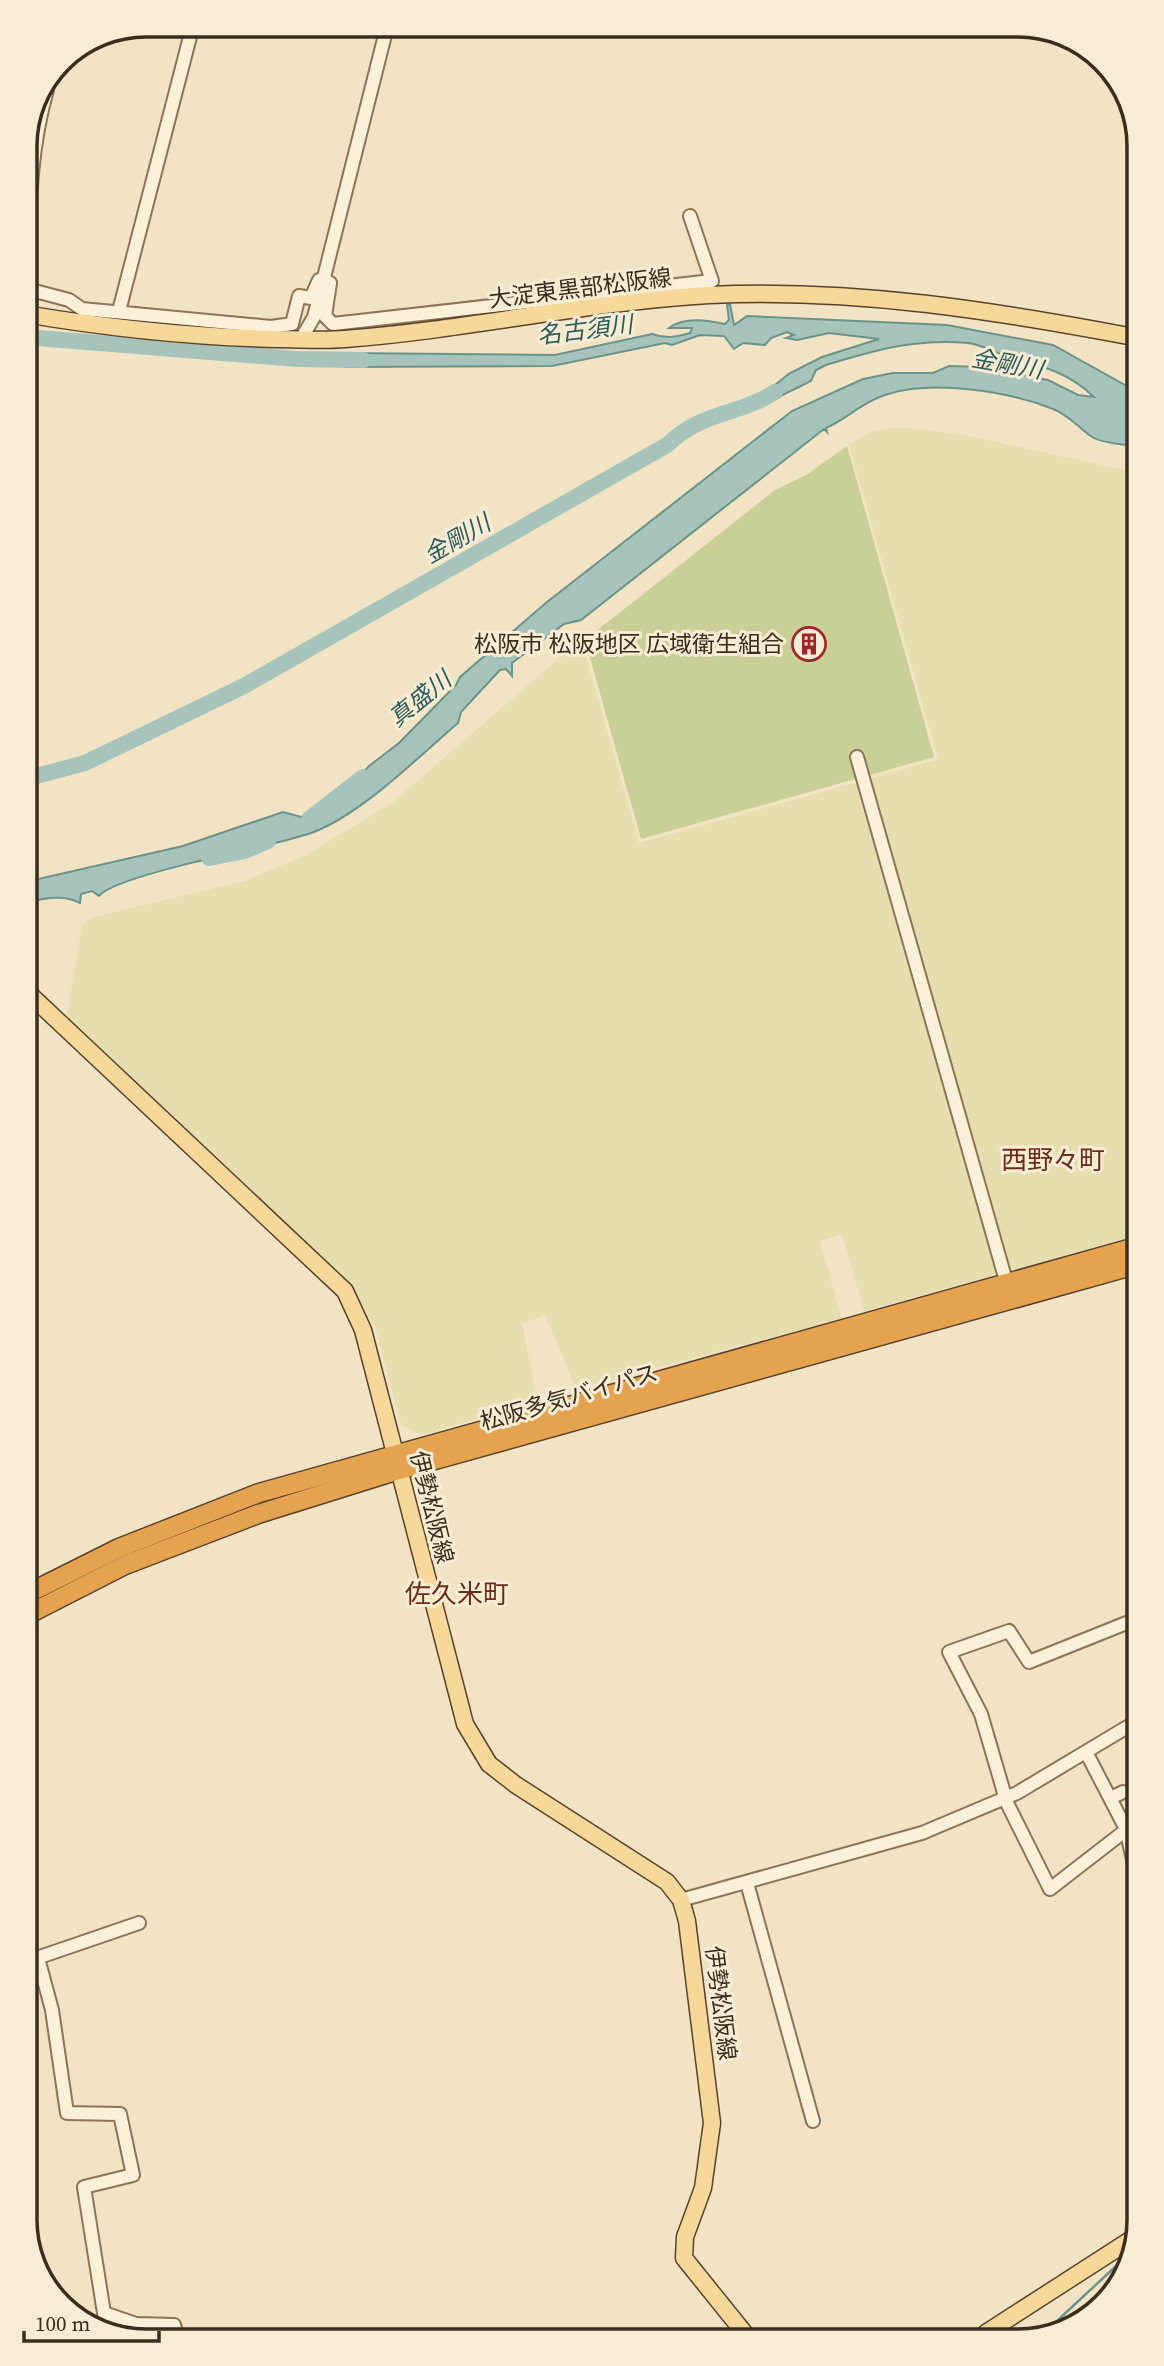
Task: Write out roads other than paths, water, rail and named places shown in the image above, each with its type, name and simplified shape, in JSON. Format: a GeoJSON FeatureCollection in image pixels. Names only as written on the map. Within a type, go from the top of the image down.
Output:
{"type":"FeatureCollection","features":[{"type":"Feature","properties":{"kind":"highway","name":"松阪多気バイパス"},"geometry":{"type":"LineString","coordinates":[[37,1589],[119,1548],[259,1493],[397,1462],[1009,1291],[1127,1250]]}},
{"type":"Feature","properties":{"kind":"highway","name":"松阪多気バイパス"},"geometry":{"type":"LineString","coordinates":[[1009,1291],[1127,1266]]}},
{"type":"Feature","properties":{"kind":"highway","name":"松阪多気バイパス"},"geometry":{"type":"LineString","coordinates":[[37,1609],[125,1564],[397,1462]]}},
{"type":"Feature","properties":{"kind":"main road","name":"大淀東黒部松阪線"},"geometry":{"type":"LineString","coordinates":[[37,316],[171,333],[342,340],[562,309],[709,295],[848,297],[947,305],[1127,336]]}},
{"type":"Feature","properties":{"kind":"main road","name":"伊勢松阪線"},"geometry":{"type":"LineString","coordinates":[[37,1001],[345,1291],[363,1330],[465,1724],[474,1743],[489,1764],[516,1785],[667,1882],[681,1900],[687,1921],[712,2123],[703,2188],[685,2236],[684,2258],[741,2329]]}},
{"type":"Feature","properties":{"kind":"main road"},"geometry":{"type":"LineString","coordinates":[[992,2329],[1125,2244]]}},
{"type":"Feature","properties":{"kind":"street"},"geometry":{"type":"LineString","coordinates":[[119,312],[190,37]]}},
{"type":"Feature","properties":{"kind":"street"},"geometry":{"type":"LineString","coordinates":[[301,339],[314,317],[384,37]]}},
{"type":"Feature","properties":{"kind":"street"},"geometry":{"type":"LineString","coordinates":[[323,279],[330,283],[325,316],[333,324],[712,281],[690,216]]}},
{"type":"Feature","properties":{"kind":"street"},"geometry":{"type":"LineString","coordinates":[[37,292],[69,300],[82,309],[271,327],[292,324],[299,296],[311,298],[319,280],[323,279]]}},
{"type":"Feature","properties":{"kind":"street"},"geometry":{"type":"LineString","coordinates":[[542,299],[562,309],[582,294]]}},
{"type":"Feature","properties":{"kind":"street"},"geometry":{"type":"LineString","coordinates":[[858,757],[957,1123],[1009,1291]]}},
{"type":"Feature","properties":{"kind":"street"},"geometry":{"type":"LineString","coordinates":[[37,1620],[124,1574],[201,1541],[213,1530]]}},
{"type":"Feature","properties":{"kind":"street"},"geometry":{"type":"LineString","coordinates":[[1126,1829],[1122,1836],[1050,1889],[1007,1803],[981,1714],[949,1652],[1009,1631],[1029,1662],[1127,1623]]}},
{"type":"Feature","properties":{"kind":"street"},"geometry":{"type":"LineString","coordinates":[[681,1900],[922,1833],[1007,1797],[1127,1727]]}},
{"type":"Feature","properties":{"kind":"street"},"geometry":{"type":"LineString","coordinates":[[1086,1752],[1127,1833]]}},
{"type":"Feature","properties":{"kind":"street"},"geometry":{"type":"LineString","coordinates":[[1111,1798],[1123,1792]]}},
{"type":"Feature","properties":{"kind":"street"},"geometry":{"type":"LineString","coordinates":[[747,1883],[813,2121]]}},
{"type":"Feature","properties":{"kind":"street"},"geometry":{"type":"LineString","coordinates":[[139,1923],[38,1958],[52,2010],[67,2113],[120,2114],[133,2175],[84,2186],[104,2313],[136,2324],[174,2325],[175,2329]]}},
{"type":"Feature","properties":{"kind":"street"},"geometry":{"type":"LineString","coordinates":[[135,2328],[136,2324]]}},
{"type":"Feature","properties":{"kind":"water"},"geometry":{"type":"Polygon","coordinates":[[[730,304],[734,325],[747,316],[947,325],[1053,345],[1127,385],[1127,445],[1092,437],[1059,412],[1015,397],[971,390],[927,388],[879,397],[826,428],[827,432],[824,429],[581,620],[564,624],[512,663],[512,676],[506,669],[500,670],[461,712],[458,723],[387,785],[347,815],[308,834],[146,875],[116,885],[99,896],[92,891],[81,894],[80,903],[61,898],[37,900],[37,879],[183,846],[283,812],[305,818],[341,798],[369,766],[399,743],[456,685],[460,677],[547,602],[792,411],[863,379],[893,373],[933,373],[949,366],[983,367],[1048,380],[1078,395],[1094,397],[1074,381],[1043,367],[973,344],[931,342],[879,350],[826,365],[816,370],[811,381],[758,407],[756,400],[790,373],[822,357],[879,339],[829,333],[797,340],[786,338],[794,335],[787,332],[771,338],[765,345],[743,343],[734,349],[724,336],[700,335],[672,345],[665,343],[552,366],[345,367],[344,353],[555,355],[652,334],[662,337],[676,336],[690,333],[692,328],[669,328],[689,320],[725,324],[729,320],[727,305],[730,304]]]}},
{"type":"Feature","properties":{"kind":"waterway","name":"名古須川"},"geometry":{"type":"LineString","coordinates":[[37,338],[298,359],[364,360]]}},
{"type":"Feature","properties":{"kind":"waterway","name":"金剛川"},"geometry":{"type":"LineString","coordinates":[[37,776],[85,763],[244,686],[667,445],[693,426],[747,406],[775,392]]}},
{"type":"Feature","properties":{"kind":"waterway","name":"真盛川"},"geometry":{"type":"LineString","coordinates":[[309,819],[363,777]]}},
{"type":"Feature","properties":{"kind":"waterway","name":"真盛川"},"geometry":{"type":"LineString","coordinates":[[209,858],[245,851],[268,841]]}},
{"type":"Feature","properties":{"kind":"waterway"},"geometry":{"type":"LineString","coordinates":[[1056,2322],[1117,2265]]}},
{"type":"Feature","properties":{"kind":"place","name":"松阪市 松阪地区 広域衛生組合"},"geometry":{"type":"Point","coordinates":[809,644]}},
{"type":"Feature","properties":{"kind":"district","name":"西野々町"},"geometry":{"type":"Point","coordinates":[1053,1160]}},
{"type":"Feature","properties":{"kind":"district","name":"佐久米町"},"geometry":{"type":"Point","coordinates":[457,1594]}}]}
